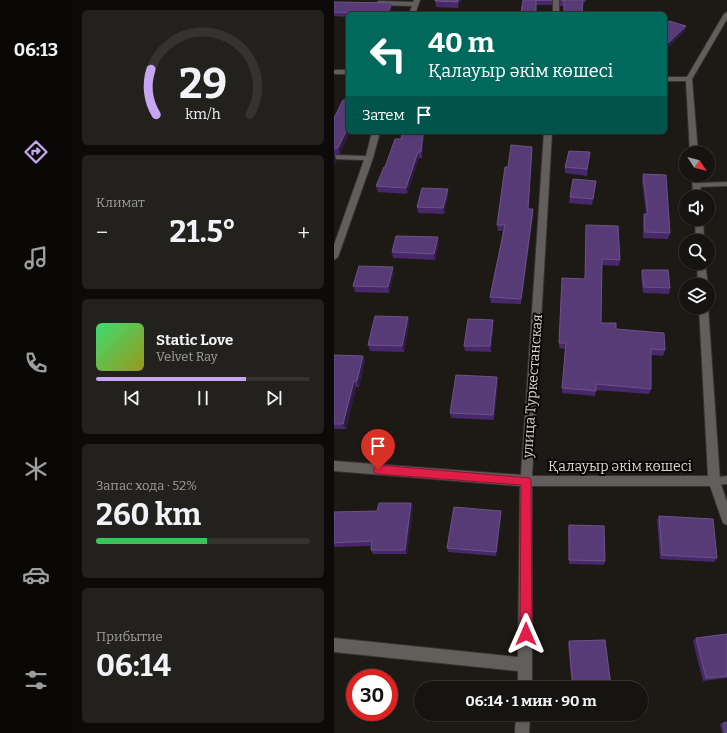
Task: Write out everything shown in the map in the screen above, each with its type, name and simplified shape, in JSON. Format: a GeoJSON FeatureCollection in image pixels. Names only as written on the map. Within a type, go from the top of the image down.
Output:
{"type":"FeatureCollection","features":[{"type":"Feature","properties":{"kind":"street"},"geometry":{"type":"LineString","coordinates":[[556,0],[556,12]]}},
{"type":"Feature","properties":{"kind":"street"},"geometry":{"type":"LineString","coordinates":[[371,3],[416,2],[413,12]]}},
{"type":"Feature","properties":{"kind":"street"},"geometry":{"type":"LineString","coordinates":[[693,146],[688,79],[727,14]]}},
{"type":"Feature","properties":{"kind":"street"},"geometry":{"type":"LineString","coordinates":[[334,72],[346,72]]}},
{"type":"Feature","properties":{"kind":"street"},"geometry":{"type":"LineString","coordinates":[[667,79],[688,79]]}},
{"type":"Feature","properties":{"kind":"street"},"geometry":{"type":"LineString","coordinates":[[334,257],[369,158],[375,134]]}},
{"type":"Feature","properties":{"kind":"street","name":"улица Туркестанская"},"geometry":{"type":"LineString","coordinates":[[525,681],[526,481],[548,134]]}},
{"type":"Feature","properties":{"kind":"street"},"geometry":{"type":"LineString","coordinates":[[334,157],[369,158]]}},
{"type":"Feature","properties":{"kind":"street"},"geometry":{"type":"LineString","coordinates":[[697,182],[697,190]]}},
{"type":"Feature","properties":{"kind":"street"},"geometry":{"type":"LineString","coordinates":[[704,314],[714,481],[727,519]]}},
{"type":"Feature","properties":{"kind":"street","name":"Қалауыр әкім көшесі"},"geometry":{"type":"LineString","coordinates":[[334,466],[526,481],[714,481]]}},
{"type":"Feature","properties":{"kind":"street"},"geometry":{"type":"LineString","coordinates":[[334,645],[526,665]]}},
{"type":"Feature","properties":{"kind":"street"},"geometry":{"type":"LineString","coordinates":[[522,733],[523,721]]}},
{"type":"Feature","properties":{"kind":"lane"},"geometry":{"type":"LineString","coordinates":[[697,185],[727,184]]}},
{"type":"Feature","properties":{"kind":"lane"},"geometry":{"type":"LineString","coordinates":[[714,481],[727,480]]}},
{"type":"Feature","properties":{"kind":"building"},"geometry":{"type":"Polygon","coordinates":[[[458,0],[458,2],[435,1],[458,0]]]}},
{"type":"Feature","properties":{"kind":"building"},"geometry":{"type":"Polygon","coordinates":[[[523,0],[536,0],[536,12],[521,12],[523,0]]]}},
{"type":"Feature","properties":{"kind":"building"},"geometry":{"type":"Polygon","coordinates":[[[564,0],[583,0],[582,12],[564,12],[564,0]]]}},
{"type":"Feature","properties":{"kind":"building"},"geometry":{"type":"Polygon","coordinates":[[[334,2],[392,3],[388,12],[334,12],[334,2]]]}},
{"type":"Feature","properties":{"kind":"building"},"geometry":{"type":"Polygon","coordinates":[[[669,21],[686,26],[667,44],[667,23],[669,21]]]}},
{"type":"Feature","properties":{"kind":"building"},"geometry":{"type":"Polygon","coordinates":[[[343,100],[346,100],[346,131],[338,148],[334,148],[334,118],[343,100]]]}},
{"type":"Feature","properties":{"kind":"building"},"geometry":{"type":"Polygon","coordinates":[[[402,134],[423,134],[421,152],[418,152],[406,188],[376,186],[385,167],[395,139],[401,139],[402,134]]]}},
{"type":"Feature","properties":{"kind":"building"},"geometry":{"type":"Polygon","coordinates":[[[511,145],[532,147],[528,209],[533,209],[521,299],[490,297],[505,225],[497,225],[505,167],[508,167],[511,145]]]}},
{"type":"Feature","properties":{"kind":"building"},"geometry":{"type":"Polygon","coordinates":[[[569,151],[590,152],[587,169],[565,167],[569,151]]]}},
{"type":"Feature","properties":{"kind":"building"},"geometry":{"type":"Polygon","coordinates":[[[643,174],[666,175],[670,233],[645,232],[644,214],[648,214],[643,174]]]}},
{"type":"Feature","properties":{"kind":"building"},"geometry":{"type":"Polygon","coordinates":[[[573,179],[596,181],[593,199],[570,197],[573,179]]]}},
{"type":"Feature","properties":{"kind":"building"},"geometry":{"type":"Polygon","coordinates":[[[422,188],[448,189],[443,208],[417,207],[422,188]]]}},
{"type":"Feature","properties":{"kind":"building"},"geometry":{"type":"Polygon","coordinates":[[[586,225],[618,226],[620,260],[602,259],[601,323],[616,323],[616,329],[664,333],[665,350],[651,349],[651,389],[596,384],[596,391],[562,388],[566,343],[559,343],[562,278],[585,279],[586,225]]]}},
{"type":"Feature","properties":{"kind":"building"},"geometry":{"type":"Polygon","coordinates":[[[396,236],[438,237],[434,254],[392,252],[396,236]]]}},
{"type":"Feature","properties":{"kind":"building"},"geometry":{"type":"Polygon","coordinates":[[[359,266],[393,267],[388,287],[353,286],[359,266]]]}},
{"type":"Feature","properties":{"kind":"building"},"geometry":{"type":"Polygon","coordinates":[[[642,270],[668,270],[670,288],[644,287],[642,270]]]}},
{"type":"Feature","properties":{"kind":"building"},"geometry":{"type":"Polygon","coordinates":[[[375,316],[408,317],[402,346],[368,345],[375,316]]]}},
{"type":"Feature","properties":{"kind":"building"},"geometry":{"type":"Polygon","coordinates":[[[468,319],[493,320],[490,346],[464,346],[468,319]]]}},
{"type":"Feature","properties":{"kind":"building"},"geometry":{"type":"Polygon","coordinates":[[[334,355],[363,356],[357,381],[354,381],[343,424],[334,424],[334,355]]]}},
{"type":"Feature","properties":{"kind":"building"},"geometry":{"type":"Polygon","coordinates":[[[456,375],[497,377],[493,415],[450,413],[456,375]]]}},
{"type":"Feature","properties":{"kind":"building"},"geometry":{"type":"Polygon","coordinates":[[[379,503],[411,503],[405,550],[371,550],[372,541],[334,543],[334,512],[377,511],[379,503]]]}},
{"type":"Feature","properties":{"kind":"building"},"geometry":{"type":"Polygon","coordinates":[[[454,507],[501,511],[496,552],[447,548],[454,507]]]}},
{"type":"Feature","properties":{"kind":"building"},"geometry":{"type":"Polygon","coordinates":[[[659,516],[713,519],[717,558],[662,555],[659,516]]]}},
{"type":"Feature","properties":{"kind":"building"},"geometry":{"type":"Polygon","coordinates":[[[569,525],[604,526],[605,561],[569,560],[569,525]]]}},
{"type":"Feature","properties":{"kind":"building"},"geometry":{"type":"Polygon","coordinates":[[[727,634],[727,676],[706,678],[696,638],[727,634]]]}},
{"type":"Feature","properties":{"kind":"building"},"geometry":{"type":"Polygon","coordinates":[[[605,640],[610,681],[572,681],[569,641],[605,640]]]}},
{"type":"Feature","properties":{"kind":"building"},"geometry":{"type":"Polygon","coordinates":[[[727,722],[727,733],[725,733],[723,723],[727,722]]]}},
{"type":"Feature","properties":{"kind":"route"},"geometry":{"type":"LineString","coordinates":[[378,470],[526,481],[526,634]]}}]}
